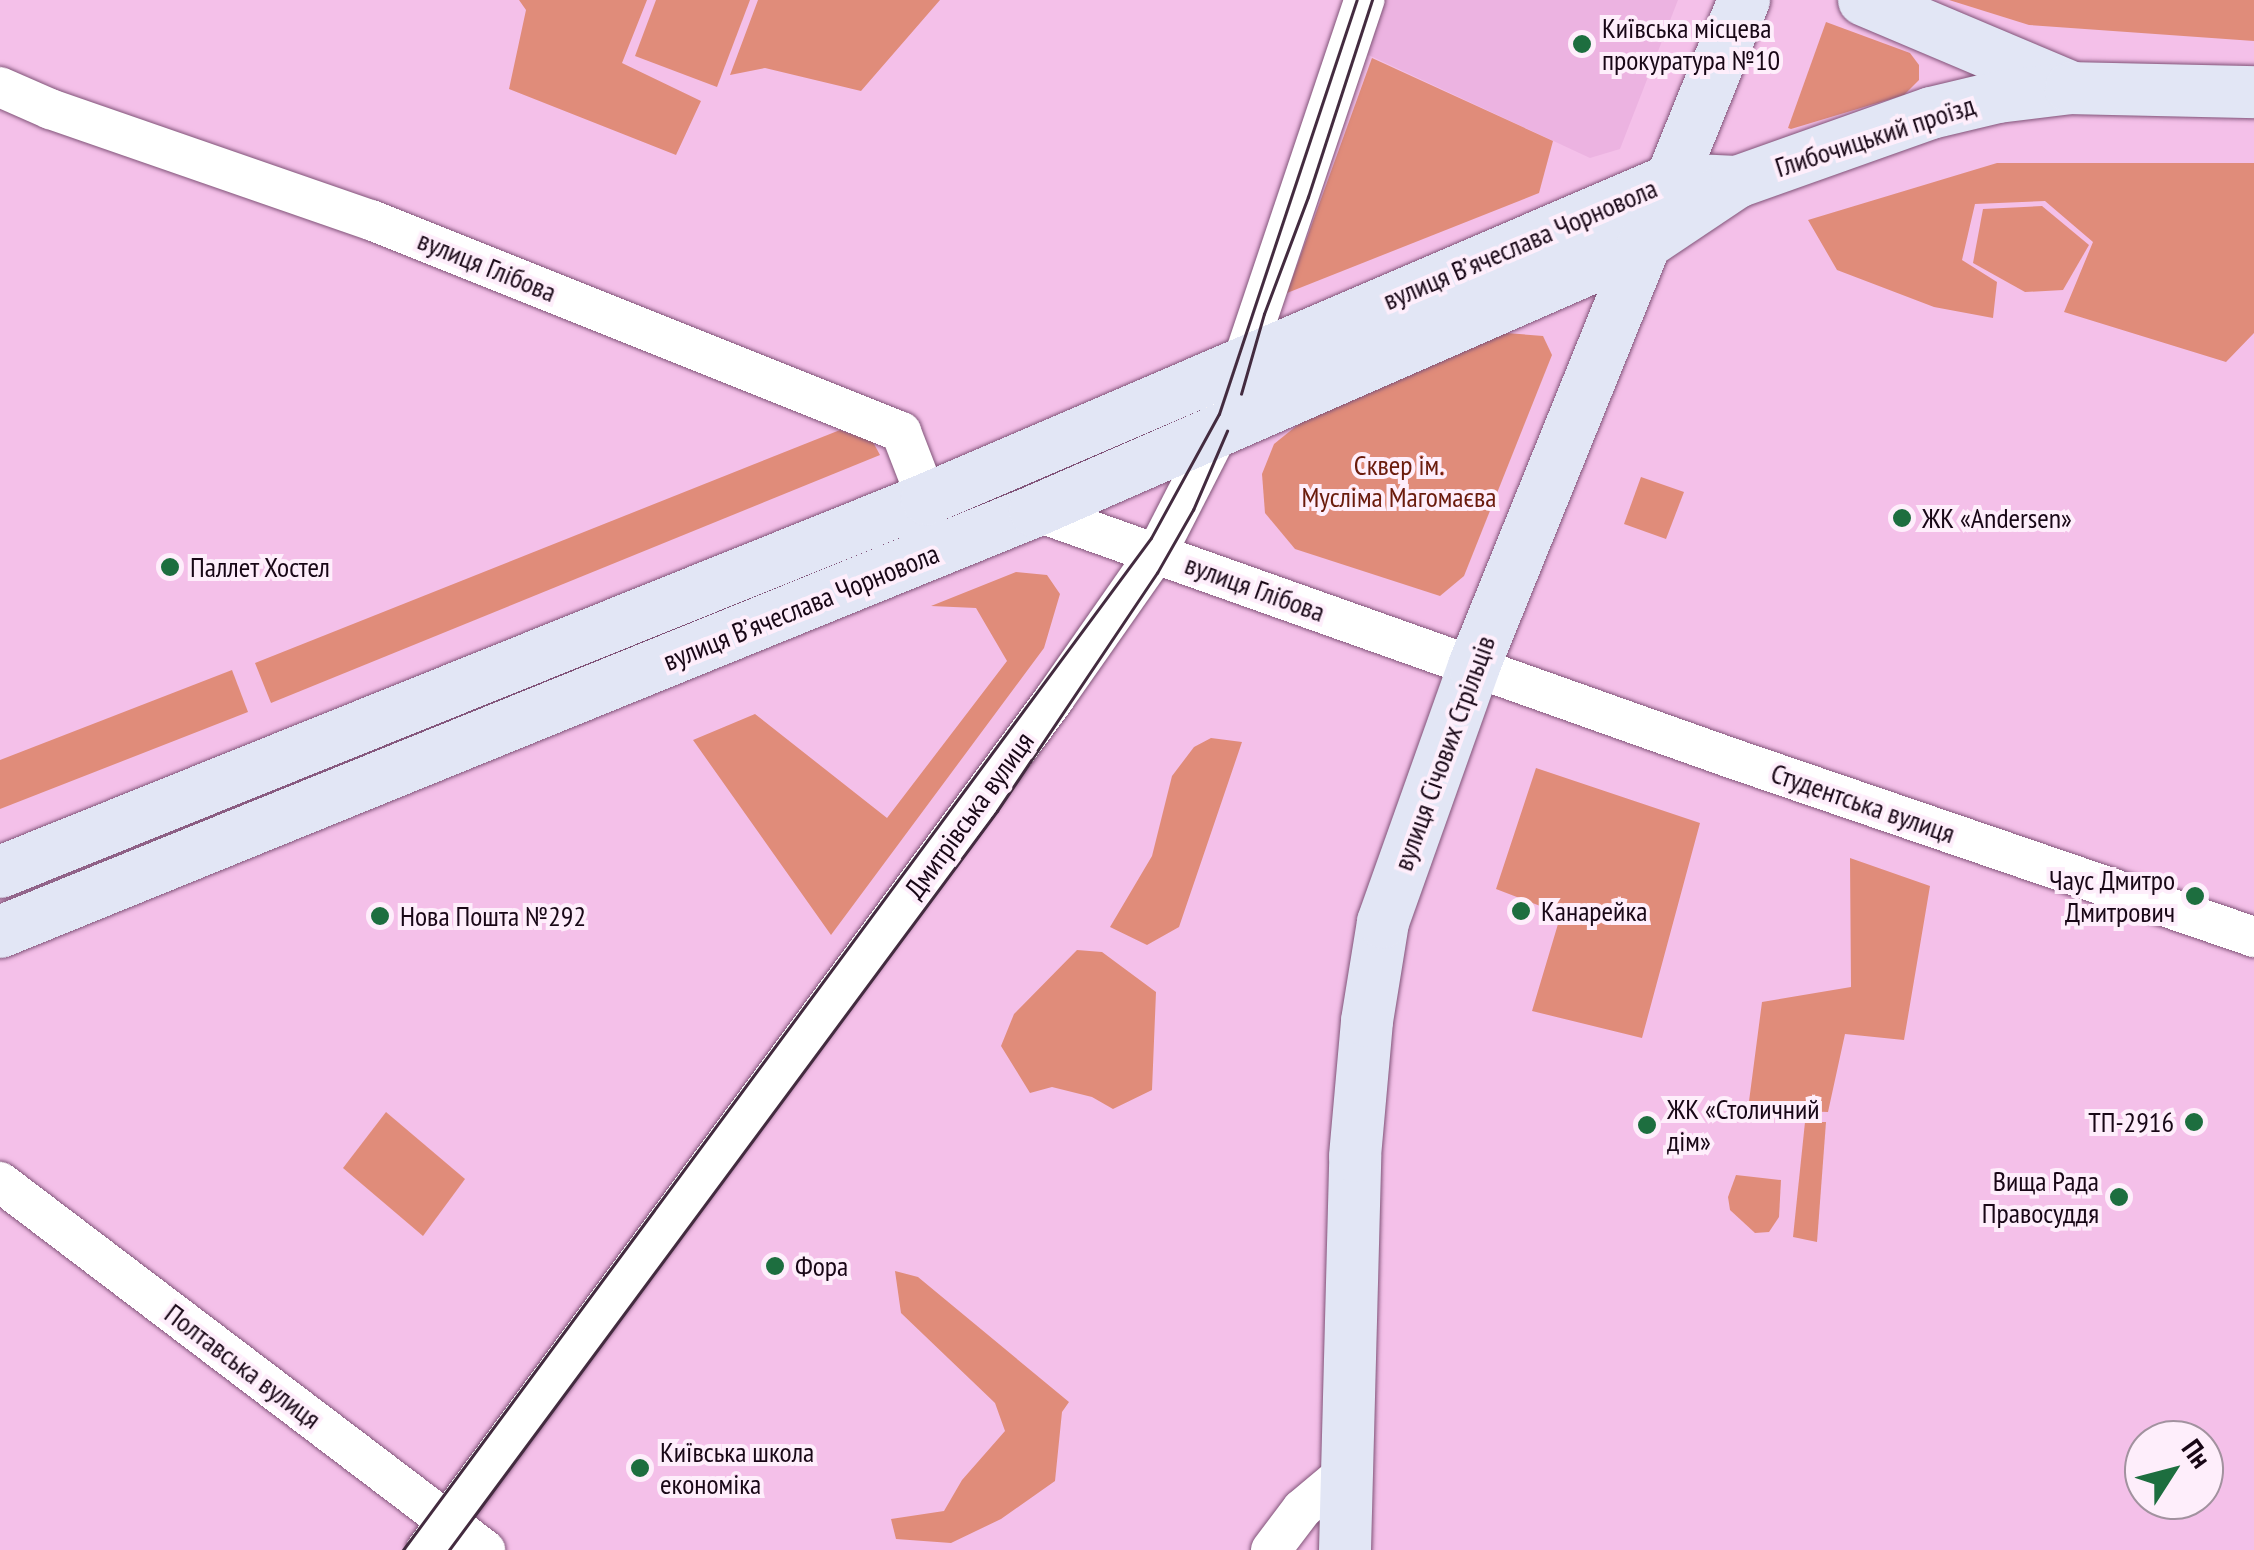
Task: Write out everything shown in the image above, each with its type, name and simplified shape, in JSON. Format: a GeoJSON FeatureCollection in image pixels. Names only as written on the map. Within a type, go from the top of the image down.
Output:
{"type":"FeatureCollection","features":[{"type":"Feature","properties":{"kind":"main road","name":"вулиця Січових Стрільців"},"geometry":{"type":"LineString","coordinates":[[1345,1550],[1356,1241],[1355,1156],[1366,1022],[1383,922],[1474,666],[1744,0]]}},
{"type":"Feature","properties":{"kind":"main road"},"geometry":{"type":"LineString","coordinates":[[1864,0],[2072,88]]}},
{"type":"Feature","properties":{"kind":"main road","name":"Глибочицький проїзд"},"geometry":{"type":"LineString","coordinates":[[1737,182],[1931,113],[1998,97],[2072,88],[2254,92]]}},
{"type":"Feature","properties":{"kind":"main road","name":"вулиця Вʼячеслава Чорновола"},"geometry":{"type":"LineString","coordinates":[[0,872],[927,500],[1673,179],[1737,182]]}},
{"type":"Feature","properties":{"kind":"main road","name":"вулиця Вʼячеслава Чорновола"},"geometry":{"type":"LineString","coordinates":[[0,932],[1036,510],[1643,244],[1737,182]]}},
{"type":"Feature","properties":{"kind":"street","name":"Дмитрівська вулиця"},"geometry":{"type":"LineString","coordinates":[[436,1536],[1054,699],[1157,552],[1220,430],[1364,0]]}},
{"type":"Feature","properties":{"kind":"street","name":"вулиця Глібова"},"geometry":{"type":"LineString","coordinates":[[0,87],[50,109],[371,220],[901,432],[927,500]]}},
{"type":"Feature","properties":{"kind":"street","name":"вулиця Глібова"},"geometry":{"type":"LineString","coordinates":[[1036,510],[1474,666]]}},
{"type":"Feature","properties":{"kind":"street","name":"Студентська вулиця"},"geometry":{"type":"LineString","coordinates":[[1474,666],[2254,937]]}},
{"type":"Feature","properties":{"kind":"street","name":"Полтавська вулиця"},"geometry":{"type":"LineString","coordinates":[[0,1182],[436,1536],[486,1550]]}},
{"type":"Feature","properties":{"kind":"street"},"geometry":{"type":"LineString","coordinates":[[1271,1550],[1302,1509],[1346,1473]]}},
{"type":"Feature","properties":{"kind":"shaded area"},"geometry":{"type":"Polygon","coordinates":[[[1380,0],[1678,0],[1620,149],[1590,158],[1362,52],[1380,0]]]}},
{"type":"Feature","properties":{"kind":"green space"},"geometry":{"type":"Polygon","coordinates":[[[519,0],[647,0],[622,63],[701,101],[676,155],[509,89],[526,10],[519,0]]]}},
{"type":"Feature","properties":{"kind":"green space"},"geometry":{"type":"Polygon","coordinates":[[[656,0],[750,0],[717,87],[635,56],[656,0]]]}},
{"type":"Feature","properties":{"kind":"green space"},"geometry":{"type":"Polygon","coordinates":[[[758,0],[940,0],[861,91],[765,68],[730,75],[758,0]]]}},
{"type":"Feature","properties":{"kind":"green space"},"geometry":{"type":"Polygon","coordinates":[[[1949,0],[2254,0],[2254,41],[2029,25],[1949,0]]]}},
{"type":"Feature","properties":{"kind":"green space"},"geometry":{"type":"Polygon","coordinates":[[[1826,22],[1910,53],[1919,65],[1919,80],[1904,95],[1788,128],[1826,22]]]}},
{"type":"Feature","properties":{"kind":"green space"},"geometry":{"type":"Polygon","coordinates":[[[1372,58],[1553,141],[1539,193],[1287,293],[1372,58]]]}},
{"type":"Feature","properties":{"kind":"green space"},"geometry":{"type":"Polygon","coordinates":[[[1997,163],[2254,163],[2254,333],[2226,362],[2064,312],[2093,242],[2045,201],[1975,204],[1962,260],[1997,282],[1993,318],[1934,307],[1837,270],[1808,220],[1997,163]]]}},
{"type":"Feature","properties":{"kind":"green space"},"geometry":{"type":"Polygon","coordinates":[[[2042,206],[2089,245],[2063,290],[2025,292],[1973,263],[1983,209],[2042,206]]]}},
{"type":"Feature","properties":{"kind":"green space","name":"Сквер ім. Мусліма Магомаєва"},"geometry":{"type":"Polygon","coordinates":[[[1506,333],[1543,336],[1552,355],[1464,576],[1440,596],[1295,549],[1265,513],[1262,474],[1274,444],[1305,419],[1506,333]]]}},
{"type":"Feature","properties":{"kind":"green space"},"geometry":{"type":"Polygon","coordinates":[[[840,430],[873,442],[880,455],[271,703],[255,663],[840,430]]]}},
{"type":"Feature","properties":{"kind":"green space"},"geometry":{"type":"Polygon","coordinates":[[[1641,477],[1684,492],[1666,539],[1624,524],[1641,477]]]}},
{"type":"Feature","properties":{"kind":"green space"},"geometry":{"type":"Polygon","coordinates":[[[1016,572],[1047,575],[1060,594],[1044,648],[831,935],[693,740],[755,714],[887,818],[1007,661],[976,608],[931,606],[1016,572]]]}},
{"type":"Feature","properties":{"kind":"green space"},"geometry":{"type":"Polygon","coordinates":[[[232,670],[248,712],[0,809],[0,760],[232,670]]]}},
{"type":"Feature","properties":{"kind":"green space"},"geometry":{"type":"Polygon","coordinates":[[[1211,738],[1242,742],[1179,927],[1147,945],[1110,927],[1152,856],[1172,776],[1194,747],[1211,738]]]}},
{"type":"Feature","properties":{"kind":"green space"},"geometry":{"type":"Polygon","coordinates":[[[1536,768],[1700,823],[1642,1038],[1532,1011],[1561,914],[1496,889],[1536,768]]]}},
{"type":"Feature","properties":{"kind":"green space"},"geometry":{"type":"Polygon","coordinates":[[[1850,858],[1930,886],[1904,1040],[1845,1034],[1828,1112],[1748,1109],[1762,1002],[1851,987],[1850,858]]]}},
{"type":"Feature","properties":{"kind":"green space"},"geometry":{"type":"Polygon","coordinates":[[[1077,950],[1102,952],[1156,992],[1152,1090],[1113,1109],[1092,1097],[1052,1087],[1030,1093],[1001,1046],[1014,1014],[1077,950]]]}},
{"type":"Feature","properties":{"kind":"green space"},"geometry":{"type":"Polygon","coordinates":[[[386,1112],[465,1179],[423,1236],[343,1168],[386,1112]]]}},
{"type":"Feature","properties":{"kind":"green space"},"geometry":{"type":"Polygon","coordinates":[[[1805,1122],[1826,1122],[1817,1242],[1793,1237],[1805,1122]]]}},
{"type":"Feature","properties":{"kind":"green space"},"geometry":{"type":"Polygon","coordinates":[[[1736,1175],[1781,1180],[1779,1217],[1769,1232],[1755,1233],[1730,1210],[1728,1197],[1736,1175]]]}},
{"type":"Feature","properties":{"kind":"green space"},"geometry":{"type":"Polygon","coordinates":[[[895,1271],[918,1277],[1069,1402],[1062,1412],[1055,1481],[1001,1519],[951,1543],[896,1539],[891,1519],[944,1511],[962,1480],[1005,1431],[995,1403],[901,1313],[895,1271]]]}},
{"type":"Feature","properties":{"kind":"tram line"},"geometry":{"type":"LineString","coordinates":[[403,1550],[1151,538],[1219,414],[1357,0]]}},
{"type":"Feature","properties":{"kind":"tram line"},"geometry":{"type":"LineString","coordinates":[[1241,394],[1264,314],[1308,197],[1372,0]]}},
{"type":"Feature","properties":{"kind":"tram line"},"geometry":{"type":"LineString","coordinates":[[449,1550],[997,811],[1157,573],[1193,510],[1227,431]]}},
{"type":"Feature","properties":{"kind":"place","name":"Київська місцева прокуратура №10"},"geometry":{"type":"Point","coordinates":[1582,44]}},
{"type":"Feature","properties":{"kind":"place","name":"ЖК «Andersen»"},"geometry":{"type":"Point","coordinates":[1902,518]}},
{"type":"Feature","properties":{"kind":"place","name":"Паллет Хостел"},"geometry":{"type":"Point","coordinates":[170,567]}},
{"type":"Feature","properties":{"kind":"place","name":"Чаус Дмитро Дмитрович"},"geometry":{"type":"Point","coordinates":[2195,896]}},
{"type":"Feature","properties":{"kind":"place","name":"Канарейка"},"geometry":{"type":"Point","coordinates":[1521,911]}},
{"type":"Feature","properties":{"kind":"place","name":"Нова Пошта №292"},"geometry":{"type":"Point","coordinates":[380,916]}},
{"type":"Feature","properties":{"kind":"place","name":"ТП-2916"},"geometry":{"type":"Point","coordinates":[2194,1122]}},
{"type":"Feature","properties":{"kind":"place","name":"ЖК «Столичний дім»"},"geometry":{"type":"Point","coordinates":[1647,1125]}},
{"type":"Feature","properties":{"kind":"place","name":"Вища Рада Правосуддя"},"geometry":{"type":"Point","coordinates":[2119,1197]}},
{"type":"Feature","properties":{"kind":"place","name":"Фора"},"geometry":{"type":"Point","coordinates":[775,1266]}},
{"type":"Feature","properties":{"kind":"place","name":"Київська школа економіка"},"geometry":{"type":"Point","coordinates":[640,1468]}}]}
